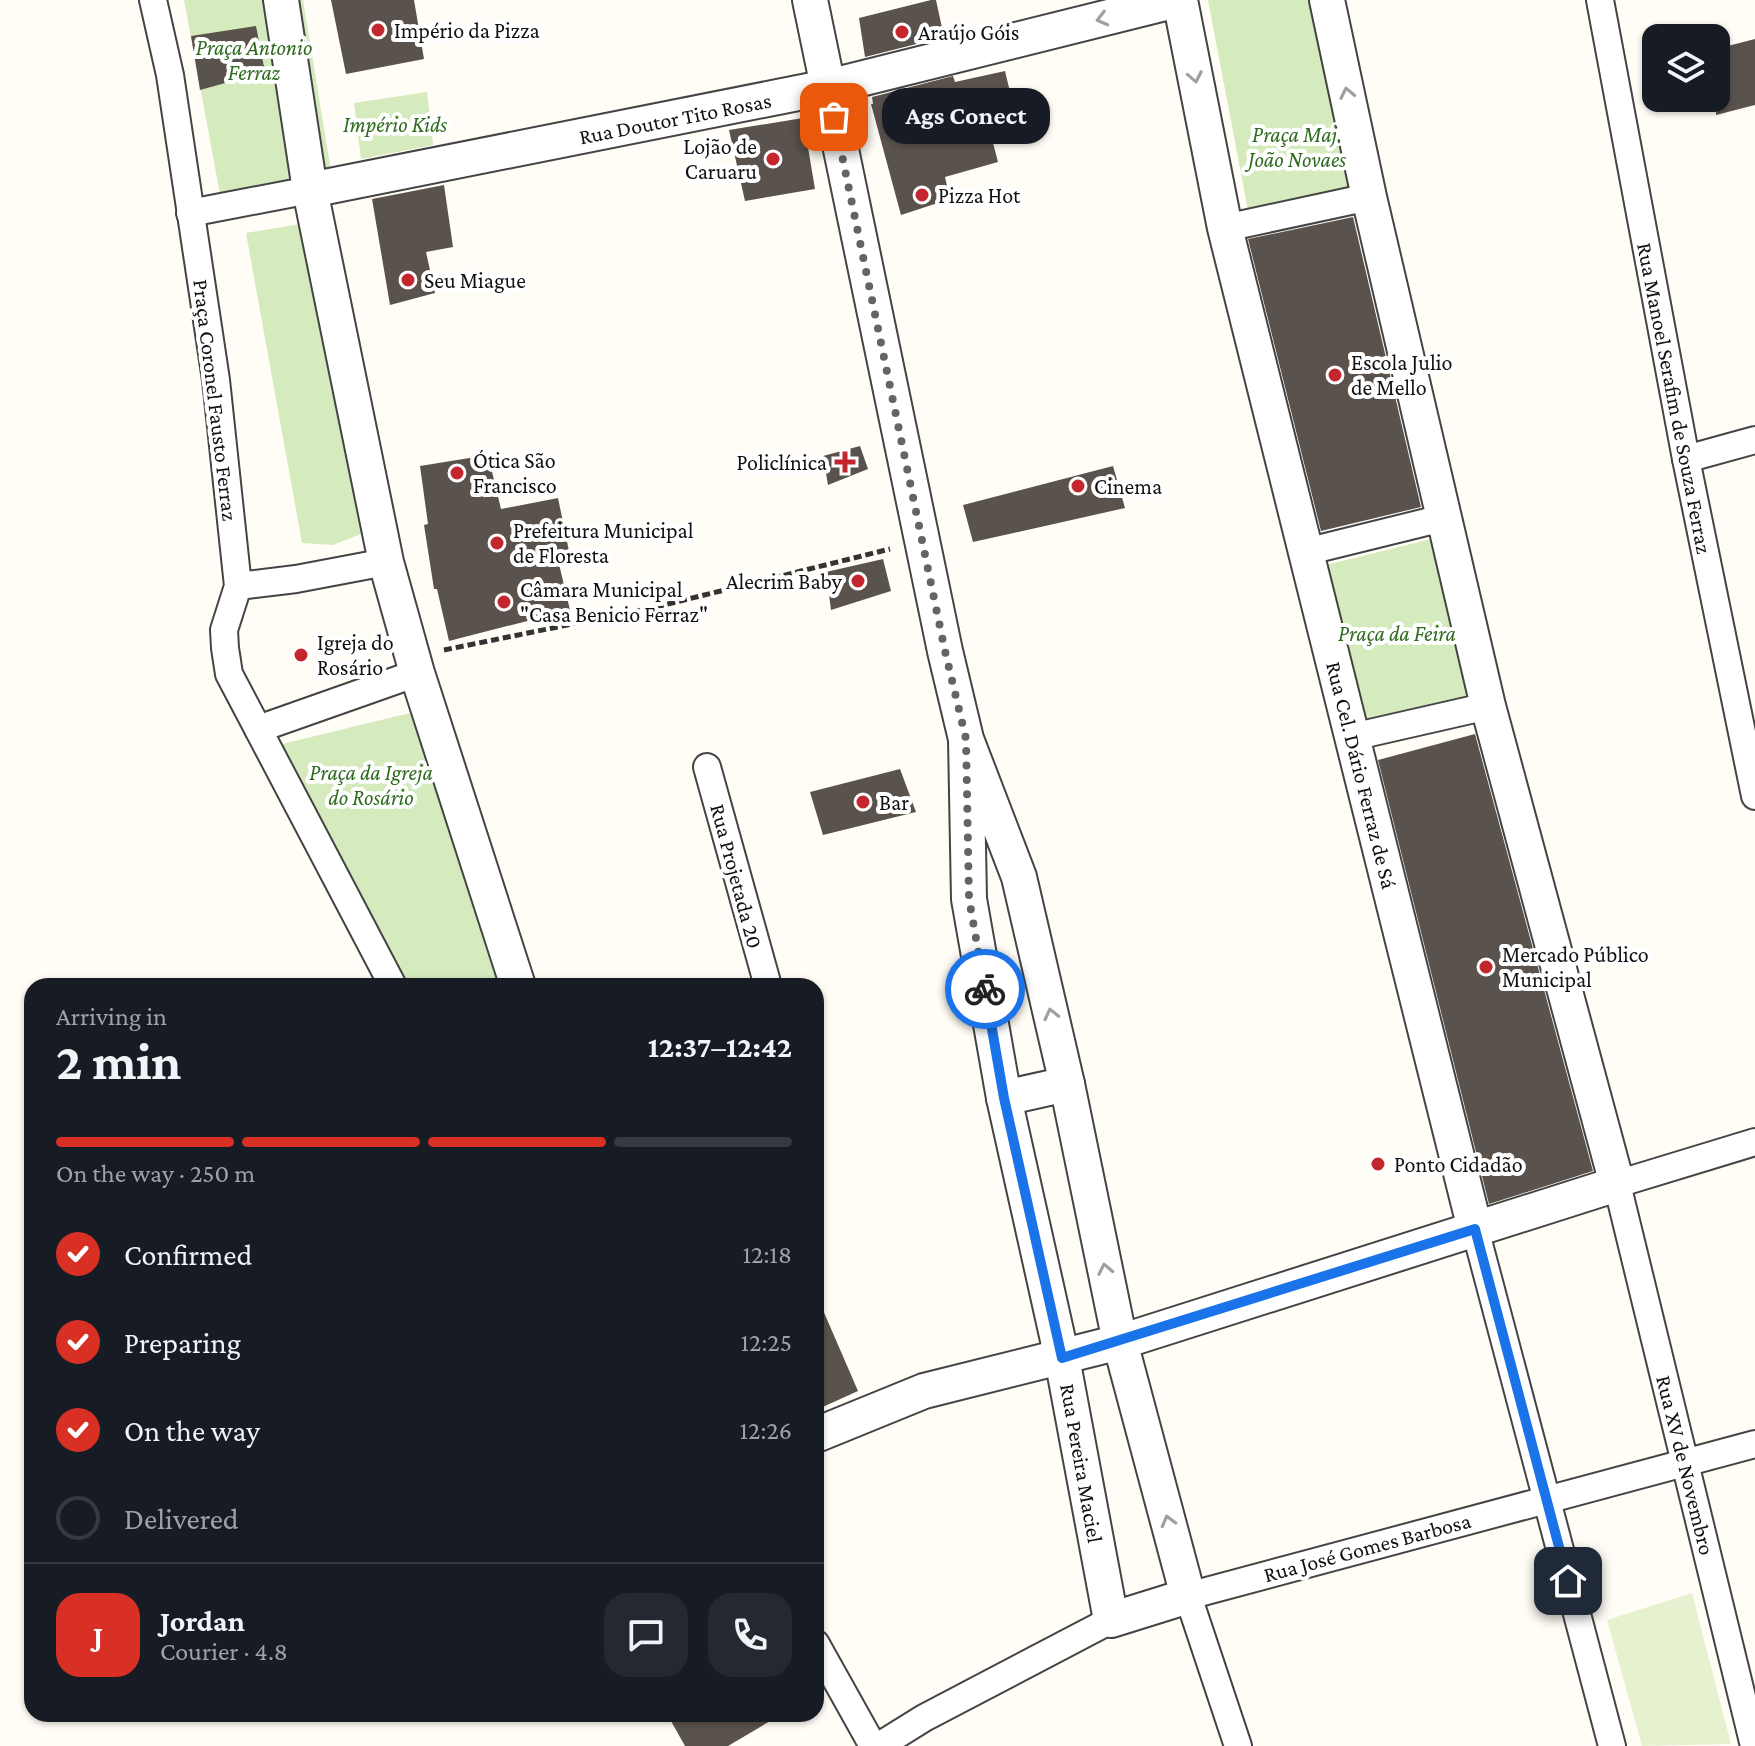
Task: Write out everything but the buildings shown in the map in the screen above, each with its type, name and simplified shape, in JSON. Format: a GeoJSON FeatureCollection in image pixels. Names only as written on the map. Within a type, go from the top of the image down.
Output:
{"type":"FeatureCollection","features":[{"type":"Feature","properties":{"kind":"street"},"geometry":{"type":"LineString","coordinates":[[153,0],[170,75],[190,213],[310,190]]}},
{"type":"Feature","properties":{"kind":"street"},"geometry":{"type":"LineString","coordinates":[[281,0],[310,190],[386,562],[414,665],[515,978]]}},
{"type":"Feature","properties":{"kind":"street","name":"Rua Pereira Maciel"},"geometry":{"type":"LineString","coordinates":[[810,0],[945,651],[966,739],[1019,877],[1067,1084],[1120,1342],[1188,1596]]}},
{"type":"Feature","properties":{"kind":"street","name":"Rua Doutor Tito Rosas"},"geometry":{"type":"LineString","coordinates":[[310,190],[828,87],[1179,0]]}},
{"type":"Feature","properties":{"kind":"street","name":"Rua Cel. Dário Ferraz de Sá"},"geometry":{"type":"LineString","coordinates":[[1179,0],[1225,228],[1475,1229]]}},
{"type":"Feature","properties":{"kind":"street"},"geometry":{"type":"LineString","coordinates":[[1327,0],[1369,197],[1488,706],[1617,1184]]}},
{"type":"Feature","properties":{"kind":"street","name":"Rua Manoel Serafim de Souza Ferraz"},"geometry":{"type":"LineString","coordinates":[[1600,0],[1686,459],[1755,796]]}},
{"type":"Feature","properties":{"kind":"street"},"geometry":{"type":"LineString","coordinates":[[1225,228],[1369,197]]}},
{"type":"Feature","properties":{"kind":"street","name":"Praça Coronel Fausto Ferraz"},"geometry":{"type":"LineString","coordinates":[[190,213],[216,380],[238,586]]}},
{"type":"Feature","properties":{"kind":"street"},"geometry":{"type":"LineString","coordinates":[[1686,459],[1755,440]]}},
{"type":"Feature","properties":{"kind":"street"},"geometry":{"type":"LineString","coordinates":[[1305,552],[1443,518]]}},
{"type":"Feature","properties":{"kind":"street"},"geometry":{"type":"LineString","coordinates":[[386,562],[238,586],[224,630],[229,674],[389,978]]}},
{"type":"Feature","properties":{"kind":"street"},"geometry":{"type":"LineString","coordinates":[[258,729],[414,665]]}},
{"type":"Feature","properties":{"kind":"street"},"geometry":{"type":"LineString","coordinates":[[1352,737],[1488,706]]}},
{"type":"Feature","properties":{"kind":"street","name":"Rua Pereira Maciel"},"geometry":{"type":"LineString","coordinates":[[966,739],[969,899],[1004,1098],[1062,1358],[1111,1620]]}},
{"type":"Feature","properties":{"kind":"street","name":"Rua Projetada 20"},"geometry":{"type":"LineString","coordinates":[[707,767],[766,978]]}},
{"type":"Feature","properties":{"kind":"street"},"geometry":{"type":"LineString","coordinates":[[1004,1098],[1067,1084]]}},
{"type":"Feature","properties":{"kind":"street"},"geometry":{"type":"LineString","coordinates":[[824,1432],[924,1391],[1120,1342],[1755,1142]]}},
{"type":"Feature","properties":{"kind":"street","name":"Rua XV de Novembro"},"geometry":{"type":"LineString","coordinates":[[1617,1184],[1754,1746]]}},
{"type":"Feature","properties":{"kind":"street"},"geometry":{"type":"LineString","coordinates":[[1475,1229],[1612,1746]]}},
{"type":"Feature","properties":{"kind":"street","name":"Rua José Gomes Barbosa"},"geometry":{"type":"LineString","coordinates":[[1188,1596],[1755,1444]]}},
{"type":"Feature","properties":{"kind":"street"},"geometry":{"type":"LineString","coordinates":[[824,1658],[876,1746],[1111,1620],[1188,1596],[1238,1746]]}},
{"type":"Feature","properties":{"kind":"path"},"geometry":{"type":"LineString","coordinates":[[414,665],[922,541]]}},
{"type":"Feature","properties":{"kind":"green space","name":"Praça Antonio Ferraz"},"geometry":{"type":"Polygon","coordinates":[[[184,0],[303,0],[333,183],[222,205],[184,0]]]}},
{"type":"Feature","properties":{"kind":"green space","name":"Praça Maj. João Novaes"},"geometry":{"type":"Polygon","coordinates":[[[1208,0],[1328,0],[1369,197],[1250,221],[1208,0]]]}},
{"type":"Feature","properties":{"kind":"green space","name":"Império Kids"},"geometry":{"type":"Polygon","coordinates":[[[427,92],[433,145],[361,159],[354,103],[427,92]]]}},
{"type":"Feature","properties":{"kind":"green space"},"geometry":{"type":"Polygon","coordinates":[[[307,223],[361,534],[333,545],[302,543],[246,233],[307,223]]]}},
{"type":"Feature","properties":{"kind":"green space","name":"Praça da Feira"},"geometry":{"type":"Polygon","coordinates":[[[1435,538],[1472,699],[1359,724],[1322,566],[1435,538]]]}},
{"type":"Feature","properties":{"kind":"green space","name":"Praça da Igreja do Rosário"},"geometry":{"type":"Polygon","coordinates":[[[410,713],[501,978],[405,978],[282,744],[410,713]]]}},
{"type":"Feature","properties":{"kind":"green space"},"geometry":{"type":"Polygon","coordinates":[[[1692,1593],[1731,1744],[1642,1746],[1607,1620],[1692,1593]]]}},
{"type":"Feature","properties":{"kind":"way so far"},"geometry":{"type":"LineString","coordinates":[[834,117],[966,739],[969,899],[985,989]]}},
{"type":"Feature","properties":{"kind":"place","name":"Império da Pizza"},"geometry":{"type":"Point","coordinates":[378,30]}},
{"type":"Feature","properties":{"kind":"place","name":"Araújo Góis"},"geometry":{"type":"Point","coordinates":[902,32]}},
{"type":"Feature","properties":{"kind":"place","name":"Ags Conect"},"geometry":{"type":"Point","coordinates":[834,117]}},
{"type":"Feature","properties":{"kind":"place","name":"Lojão de Caruaru"},"geometry":{"type":"Point","coordinates":[773,159]}},
{"type":"Feature","properties":{"kind":"place","name":"Pizza Hot"},"geometry":{"type":"Point","coordinates":[922,195]}},
{"type":"Feature","properties":{"kind":"place","name":"Seu Miague"},"geometry":{"type":"Point","coordinates":[408,280]}},
{"type":"Feature","properties":{"kind":"place","name":"Escola Julio de Mello"},"geometry":{"type":"Point","coordinates":[1335,375]}},
{"type":"Feature","properties":{"kind":"place","name":"Policlínica"},"geometry":{"type":"Point","coordinates":[845,462]}},
{"type":"Feature","properties":{"kind":"place","name":"Ótica São Francisco"},"geometry":{"type":"Point","coordinates":[457,473]}},
{"type":"Feature","properties":{"kind":"place","name":"Cinema"},"geometry":{"type":"Point","coordinates":[1078,486]}},
{"type":"Feature","properties":{"kind":"place","name":"Prefeitura Municipal de Floresta"},"geometry":{"type":"Point","coordinates":[497,543]}},
{"type":"Feature","properties":{"kind":"place","name":"Alecrim Baby"},"geometry":{"type":"Point","coordinates":[858,581]}},
{"type":"Feature","properties":{"kind":"place","name":"Câmara Municipal \"Casa Benicio Ferraz\""},"geometry":{"type":"Point","coordinates":[504,602]}},
{"type":"Feature","properties":{"kind":"place","name":"Igreja do Rosário"},"geometry":{"type":"Point","coordinates":[301,655]}},
{"type":"Feature","properties":{"kind":"place","name":"Bar"},"geometry":{"type":"Point","coordinates":[863,802]}},
{"type":"Feature","properties":{"kind":"place","name":"Mercado Público Municipal"},"geometry":{"type":"Point","coordinates":[1486,967]}},
{"type":"Feature","properties":{"kind":"place","name":"Ponto Cidadão"},"geometry":{"type":"Point","coordinates":[1378,1164]}},
{"type":"Feature","properties":{"kind":"route"},"geometry":{"type":"LineString","coordinates":[[985,989],[1004,1098],[1062,1358],[1475,1229],[1568,1581]]}}]}
